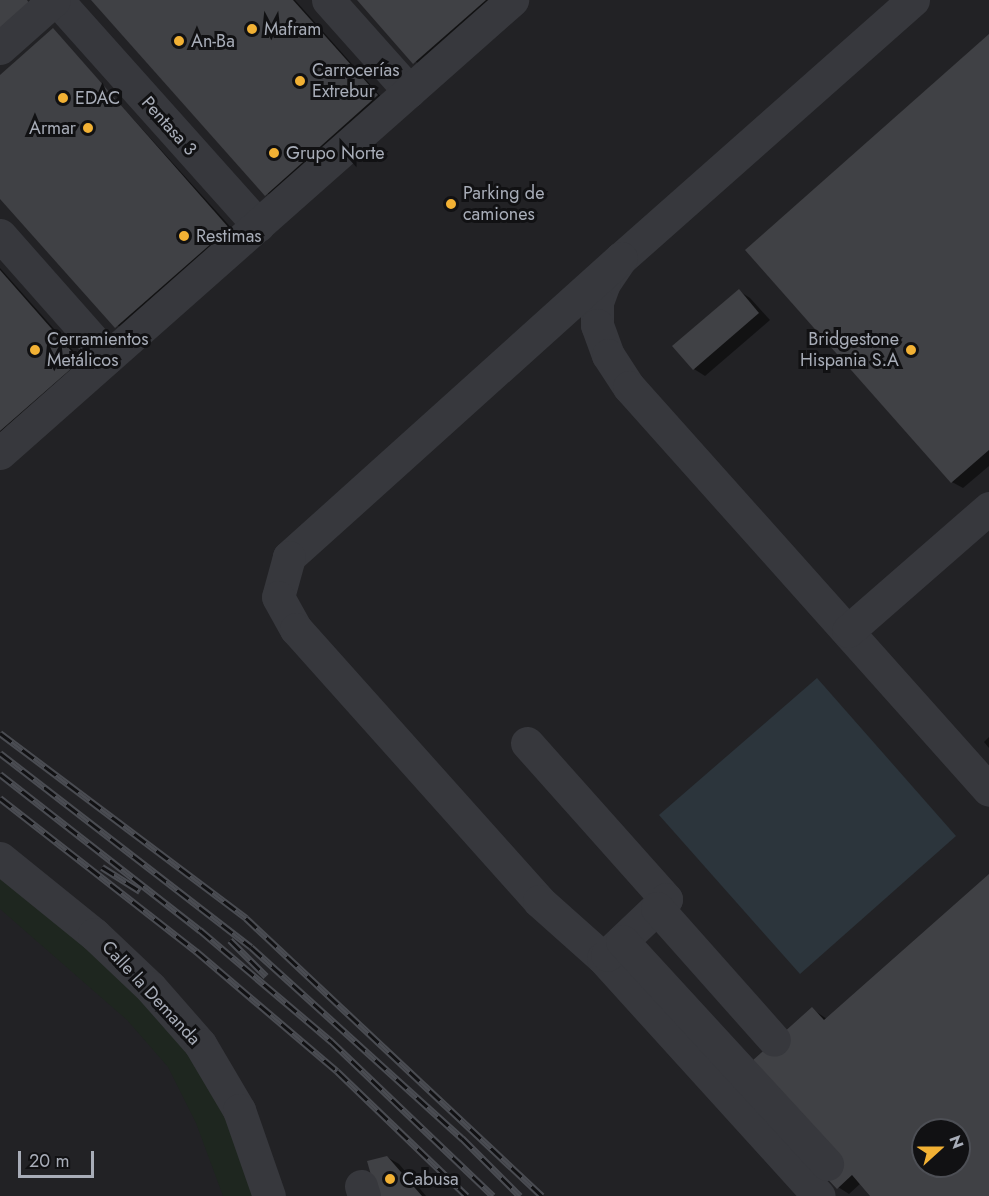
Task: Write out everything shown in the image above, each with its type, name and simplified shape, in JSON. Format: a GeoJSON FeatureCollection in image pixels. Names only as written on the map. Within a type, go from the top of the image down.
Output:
{"type":"FeatureCollection","features":[{"type":"Feature","properties":{"kind":"street","name":"Pentasa 3"},"geometry":{"type":"LineString","coordinates":[[0,48],[56,0],[258,225]]}},
{"type":"Feature","properties":{"kind":"street"},"geometry":{"type":"LineString","coordinates":[[328,0],[409,91]]}},
{"type":"Feature","properties":{"kind":"street"},"geometry":{"type":"LineString","coordinates":[[0,453],[512,0]]}},
{"type":"Feature","properties":{"kind":"street"},"geometry":{"type":"LineString","coordinates":[[768,1046],[632,931],[531,892],[296,629],[278,597],[289,556],[621,258],[914,0]]}},
{"type":"Feature","properties":{"kind":"street"},"geometry":{"type":"LineString","coordinates":[[0,235],[108,357]]}},
{"type":"Feature","properties":{"kind":"street"},"geometry":{"type":"LineString","coordinates":[[621,258],[604,283],[597,302],[597,325],[608,355],[629,387],[989,790]]}},
{"type":"Feature","properties":{"kind":"street"},"geometry":{"type":"LineString","coordinates":[[848,631],[989,508]]}},
{"type":"Feature","properties":{"kind":"street"},"geometry":{"type":"LineString","coordinates":[[527,743],[666,899],[632,931]]}},
{"type":"Feature","properties":{"kind":"street","name":"Calle la Demanda"},"geometry":{"type":"LineString","coordinates":[[0,858],[94,934],[150,987],[200,1044],[239,1110],[269,1196]]}},
{"type":"Feature","properties":{"kind":"street"},"geometry":{"type":"LineString","coordinates":[[632,931],[827,1164]]}},
{"type":"Feature","properties":{"kind":"street"},"geometry":{"type":"LineString","coordinates":[[632,931],[819,1196]]}},
{"type":"Feature","properties":{"kind":"shaded area"},"geometry":{"type":"Polygon","coordinates":[[[0,0],[989,0],[989,1196],[0,1196],[0,0]]]}},
{"type":"Feature","properties":{"kind":"shaded area"},"geometry":{"type":"Polygon","coordinates":[[[817,678],[956,836],[800,974],[659,815],[817,678]]]}},
{"type":"Feature","properties":{"kind":"shaded area"},"geometry":{"type":"Polygon","coordinates":[[[0,875],[35,901],[170,1027],[218,1099],[254,1196],[223,1196],[196,1123],[168,1067],[127,1020],[0,909],[0,875]]]}},
{"type":"Feature","properties":{"kind":"building"},"geometry":{"type":"Polygon","coordinates":[[[0,0],[27,0],[29,3],[0,28],[0,0]]]}},
{"type":"Feature","properties":{"kind":"building"},"geometry":{"type":"Polygon","coordinates":[[[91,0],[293,0],[378,95],[265,196],[91,0]]]}},
{"type":"Feature","properties":{"kind":"building"},"geometry":{"type":"Polygon","coordinates":[[[357,0],[486,0],[413,64],[357,0]]]}},
{"type":"Feature","properties":{"kind":"building"},"geometry":{"type":"Polygon","coordinates":[[[53,28],[229,228],[115,328],[0,199],[0,75],[53,28]]]}},
{"type":"Feature","properties":{"kind":"building","name":"Bridgestone Hispania S.A"},"geometry":{"type":"Polygon","coordinates":[[[989,34],[989,450],[951,483],[745,250],[989,34]]]}},
{"type":"Feature","properties":{"kind":"building","name":"Cerramientos Metálicos"},"geometry":{"type":"Polygon","coordinates":[[[0,270],[80,361],[0,431],[0,270]]]}},
{"type":"Feature","properties":{"kind":"building"},"geometry":{"type":"Polygon","coordinates":[[[739,289],[759,313],[693,370],[672,346],[739,289]]]}},
{"type":"Feature","properties":{"kind":"building"},"geometry":{"type":"Polygon","coordinates":[[[989,874],[989,1196],[870,1196],[852,1175],[837,1189],[820,1171],[752,1061],[812,1007],[824,1020],[989,874]]]}},
{"type":"Feature","properties":{"kind":"building","name":"Cabusa"},"geometry":{"type":"Polygon","coordinates":[[[387,1156],[422,1196],[377,1196],[367,1161],[387,1156]]]}},
{"type":"Feature","properties":{"kind":"railway"},"geometry":{"type":"LineString","coordinates":[[0,733],[246,918],[542,1196]]}},
{"type":"Feature","properties":{"kind":"railway"},"geometry":{"type":"LineString","coordinates":[[0,753],[251,947],[462,1138],[520,1196]]}},
{"type":"Feature","properties":{"kind":"railway"},"geometry":{"type":"LineString","coordinates":[[0,774],[200,930],[331,1041],[493,1196]]}},
{"type":"Feature","properties":{"kind":"railway"},"geometry":{"type":"LineString","coordinates":[[0,798],[196,951],[337,1071],[467,1196]]}},
{"type":"Feature","properties":{"kind":"railway"},"geometry":{"type":"LineString","coordinates":[[102,867],[140,891]]}},
{"type":"Feature","properties":{"kind":"railway"},"geometry":{"type":"LineString","coordinates":[[230,940],[266,976]]}},
{"type":"Feature","properties":{"kind":"place","name":"Mafram"},"geometry":{"type":"Point","coordinates":[252,29]}},
{"type":"Feature","properties":{"kind":"place","name":"An-Ba"},"geometry":{"type":"Point","coordinates":[179,41]}},
{"type":"Feature","properties":{"kind":"place","name":"Carrocerías Extrebur"},"geometry":{"type":"Point","coordinates":[300,81]}},
{"type":"Feature","properties":{"kind":"place","name":"EDAC"},"geometry":{"type":"Point","coordinates":[63,98]}},
{"type":"Feature","properties":{"kind":"place","name":"Armar"},"geometry":{"type":"Point","coordinates":[88,128]}},
{"type":"Feature","properties":{"kind":"place","name":"Grupo Norte"},"geometry":{"type":"Point","coordinates":[274,153]}},
{"type":"Feature","properties":{"kind":"place","name":"Parking de camiones"},"geometry":{"type":"Point","coordinates":[451,204]}},
{"type":"Feature","properties":{"kind":"place","name":"Restimas"},"geometry":{"type":"Point","coordinates":[184,236]}},
{"type":"Feature","properties":{"kind":"place","name":"Cerramientos Metálicos"},"geometry":{"type":"Point","coordinates":[35,350]}},
{"type":"Feature","properties":{"kind":"place","name":"Bridgestone Hispania S.A"},"geometry":{"type":"Point","coordinates":[911,350]}},
{"type":"Feature","properties":{"kind":"place","name":"Cabusa"},"geometry":{"type":"Point","coordinates":[390,1179]}}]}
